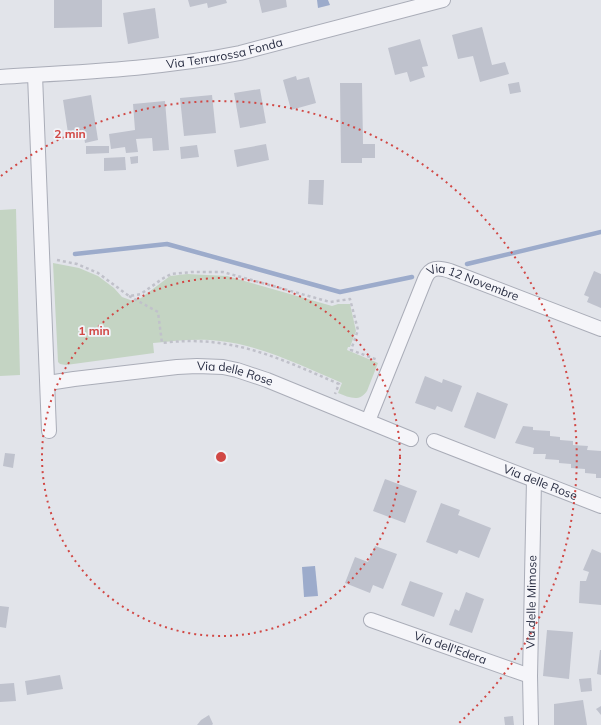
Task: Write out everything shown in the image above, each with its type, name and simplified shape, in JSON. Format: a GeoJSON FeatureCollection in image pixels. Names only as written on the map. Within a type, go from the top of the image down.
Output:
{"type":"FeatureCollection","features":[{"type":"Feature","properties":{"kind":"street","name":"Via Terrarossa Fonda"},"geometry":{"type":"LineString","coordinates":[[0,77],[148,67],[215,58],[240,53],[443,0]]}},
{"type":"Feature","properties":{"kind":"street"},"geometry":{"type":"LineString","coordinates":[[35,75],[49,431]]}},
{"type":"Feature","properties":{"kind":"street","name":"Via 12 Novembre"},"geometry":{"type":"LineString","coordinates":[[368,421],[424,279],[433,269],[439,268],[450,271],[601,329]]}},
{"type":"Feature","properties":{"kind":"street","name":"Via delle Rose"},"geometry":{"type":"LineString","coordinates":[[48,384],[74,379],[177,367],[223,367],[253,375],[411,439]]}},
{"type":"Feature","properties":{"kind":"street","name":"Via delle Rose"},"geometry":{"type":"LineString","coordinates":[[434,441],[601,506]]}},
{"type":"Feature","properties":{"kind":"street","name":"Via delle Mimose"},"geometry":{"type":"LineString","coordinates":[[531,725],[530,676],[534,480]]}},
{"type":"Feature","properties":{"kind":"street","name":"Via dell'Edera"},"geometry":{"type":"LineString","coordinates":[[371,620],[530,676]]}},
{"type":"Feature","properties":{"kind":"path"},"geometry":{"type":"LineString","coordinates":[[43,256],[77,264],[98,272],[112,282],[124,294],[158,312],[162,343],[203,341],[248,348],[280,359],[339,384],[335,394]]}},
{"type":"Feature","properties":{"kind":"path"},"geometry":{"type":"LineString","coordinates":[[129,296],[141,294],[162,278],[171,274],[223,272],[330,302],[350,299],[358,330],[351,350],[380,361]]}},
{"type":"Feature","properties":{"kind":"green space"},"geometry":{"type":"Polygon","coordinates":[[[16,209],[20,375],[0,376],[0,210],[16,209]]]}},
{"type":"Feature","properties":{"kind":"green space"},"geometry":{"type":"Polygon","coordinates":[[[53,263],[79,268],[98,276],[114,288],[122,297],[133,301],[141,298],[170,276],[187,274],[227,276],[332,306],[338,304],[350,304],[356,331],[350,347],[348,347],[347,350],[378,363],[367,391],[364,395],[357,398],[338,393],[342,383],[298,364],[251,347],[212,340],[153,343],[154,353],[66,365],[60,364],[58,362],[53,263]]]}},
{"type":"Feature","properties":{"kind":"water"},"geometry":{"type":"Polygon","coordinates":[[[317,0],[328,0],[330,5],[318,8],[317,0]]]}},
{"type":"Feature","properties":{"kind":"water"},"geometry":{"type":"Polygon","coordinates":[[[315,566],[318,596],[304,597],[302,567],[315,566]]]}},
{"type":"Feature","properties":{"kind":"building"},"geometry":{"type":"Polygon","coordinates":[[[54,0],[102,0],[102,27],[54,28],[54,0]]]}},
{"type":"Feature","properties":{"kind":"building"},"geometry":{"type":"Polygon","coordinates":[[[188,0],[226,0],[227,3],[208,8],[207,3],[190,7],[188,0]]]}},
{"type":"Feature","properties":{"kind":"building"},"geometry":{"type":"Polygon","coordinates":[[[259,0],[286,0],[287,7],[262,13],[259,0]]]}},
{"type":"Feature","properties":{"kind":"building"},"geometry":{"type":"Polygon","coordinates":[[[155,8],[159,38],[128,44],[123,13],[155,8]]]}},
{"type":"Feature","properties":{"kind":"building"},"geometry":{"type":"Polygon","coordinates":[[[482,27],[492,65],[505,62],[509,74],[480,82],[473,56],[458,59],[452,35],[482,27]]]}},
{"type":"Feature","properties":{"kind":"building"},"geometry":{"type":"Polygon","coordinates":[[[420,39],[428,66],[422,67],[425,77],[410,82],[407,72],[395,75],[388,48],[420,39]]]}},
{"type":"Feature","properties":{"kind":"building"},"geometry":{"type":"Polygon","coordinates":[[[296,76],[297,80],[309,77],[316,103],[291,110],[283,80],[296,76]]]}},
{"type":"Feature","properties":{"kind":"building"},"geometry":{"type":"Polygon","coordinates":[[[519,82],[521,92],[510,94],[508,84],[519,82]]]}},
{"type":"Feature","properties":{"kind":"building"},"geometry":{"type":"Polygon","coordinates":[[[340,83],[362,83],[363,144],[375,144],[375,158],[362,158],[362,163],[341,163],[340,83]]]}},
{"type":"Feature","properties":{"kind":"building"},"geometry":{"type":"Polygon","coordinates":[[[260,89],[266,123],[240,128],[234,93],[260,89]]]}},
{"type":"Feature","properties":{"kind":"building"},"geometry":{"type":"Polygon","coordinates":[[[91,95],[98,140],[85,143],[83,130],[68,133],[63,100],[91,95]]]}},
{"type":"Feature","properties":{"kind":"building"},"geometry":{"type":"Polygon","coordinates":[[[212,95],[216,133],[184,136],[180,98],[212,95]]]}},
{"type":"Feature","properties":{"kind":"building"},"geometry":{"type":"Polygon","coordinates":[[[165,101],[169,150],[153,151],[152,138],[136,139],[138,152],[126,153],[125,147],[111,149],[109,134],[135,130],[133,104],[165,101]]]}},
{"type":"Feature","properties":{"kind":"building"},"geometry":{"type":"Polygon","coordinates":[[[266,144],[269,160],[237,167],[234,150],[266,144]]]}},
{"type":"Feature","properties":{"kind":"building"},"geometry":{"type":"Polygon","coordinates":[[[197,145],[199,157],[181,159],[180,147],[197,145]]]}},
{"type":"Feature","properties":{"kind":"building"},"geometry":{"type":"Polygon","coordinates":[[[86,146],[109,146],[109,153],[86,154],[86,146]]]}},
{"type":"Feature","properties":{"kind":"building"},"geometry":{"type":"Polygon","coordinates":[[[138,156],[138,163],[131,164],[130,157],[138,156]]]}},
{"type":"Feature","properties":{"kind":"building"},"geometry":{"type":"Polygon","coordinates":[[[125,157],[126,170],[104,171],[104,158],[125,157]]]}},
{"type":"Feature","properties":{"kind":"building"},"geometry":{"type":"Polygon","coordinates":[[[309,180],[324,180],[323,205],[308,204],[309,180]]]}},
{"type":"Feature","properties":{"kind":"building"},"geometry":{"type":"Polygon","coordinates":[[[594,271],[601,274],[601,308],[587,302],[589,297],[584,295],[594,271]]]}},
{"type":"Feature","properties":{"kind":"building"},"geometry":{"type":"Polygon","coordinates":[[[425,376],[442,383],[443,379],[462,386],[452,412],[437,406],[435,410],[415,403],[425,376]]]}},
{"type":"Feature","properties":{"kind":"building"},"geometry":{"type":"Polygon","coordinates":[[[477,392],[508,404],[495,439],[464,427],[477,392]]]}},
{"type":"Feature","properties":{"kind":"building"},"geometry":{"type":"Polygon","coordinates":[[[523,426],[533,427],[533,430],[550,431],[550,436],[560,437],[560,440],[573,441],[573,445],[588,446],[587,450],[601,451],[601,478],[596,478],[596,474],[585,473],[585,469],[571,468],[571,464],[559,463],[559,460],[545,459],[546,454],[533,454],[534,448],[515,443],[523,426]]]}},
{"type":"Feature","properties":{"kind":"building"},"geometry":{"type":"Polygon","coordinates":[[[5,453],[15,454],[13,468],[3,466],[5,453]]]}},
{"type":"Feature","properties":{"kind":"building"},"geometry":{"type":"Polygon","coordinates":[[[385,479],[417,491],[405,523],[373,511],[385,479]]]}},
{"type":"Feature","properties":{"kind":"building"},"geometry":{"type":"Polygon","coordinates":[[[441,503],[460,510],[458,515],[491,528],[479,558],[459,550],[457,554],[426,542],[441,503]]]}},
{"type":"Feature","properties":{"kind":"building"},"geometry":{"type":"Polygon","coordinates":[[[375,546],[397,554],[383,589],[373,585],[370,593],[345,583],[355,557],[368,562],[375,546]]]}},
{"type":"Feature","properties":{"kind":"building"},"geometry":{"type":"Polygon","coordinates":[[[592,549],[601,553],[601,605],[579,603],[580,581],[586,581],[589,572],[583,570],[592,549]]]}},
{"type":"Feature","properties":{"kind":"building"},"geometry":{"type":"Polygon","coordinates":[[[410,581],[443,593],[434,617],[401,605],[410,581]]]}},
{"type":"Feature","properties":{"kind":"building"},"geometry":{"type":"Polygon","coordinates":[[[466,592],[484,599],[472,633],[449,625],[455,609],[459,611],[466,592]]]}},
{"type":"Feature","properties":{"kind":"building"},"geometry":{"type":"Polygon","coordinates":[[[0,606],[9,607],[6,628],[0,627],[0,606]]]}},
{"type":"Feature","properties":{"kind":"building"},"geometry":{"type":"Polygon","coordinates":[[[547,630],[573,632],[569,679],[543,676],[547,630]]]}},
{"type":"Feature","properties":{"kind":"building"},"geometry":{"type":"Polygon","coordinates":[[[601,650],[601,675],[597,674],[601,650]]]}},
{"type":"Feature","properties":{"kind":"building"},"geometry":{"type":"Polygon","coordinates":[[[60,675],[63,689],[27,695],[25,681],[60,675]]]}},
{"type":"Feature","properties":{"kind":"building"},"geometry":{"type":"Polygon","coordinates":[[[591,678],[592,691],[581,692],[579,679],[591,678]]]}},
{"type":"Feature","properties":{"kind":"building"},"geometry":{"type":"Polygon","coordinates":[[[14,683],[16,701],[0,702],[0,684],[14,683]]]}},
{"type":"Feature","properties":{"kind":"building"},"geometry":{"type":"Polygon","coordinates":[[[583,700],[587,725],[554,725],[554,704],[583,700]]]}},
{"type":"Feature","properties":{"kind":"building"},"geometry":{"type":"Polygon","coordinates":[[[601,706],[601,715],[596,709],[601,706]]]}},
{"type":"Feature","properties":{"kind":"building"},"geometry":{"type":"Polygon","coordinates":[[[209,715],[213,724],[212,725],[197,725],[201,720],[209,715]]]}},
{"type":"Feature","properties":{"kind":"building"},"geometry":{"type":"Polygon","coordinates":[[[513,716],[514,725],[505,725],[504,717],[513,716]]]}},
{"type":"Feature","properties":{"kind":"waterway"},"geometry":{"type":"LineString","coordinates":[[467,264],[601,232]]}},
{"type":"Feature","properties":{"kind":"waterway"},"geometry":{"type":"LineString","coordinates":[[75,254],[167,244],[340,292],[412,277]]}}]}
